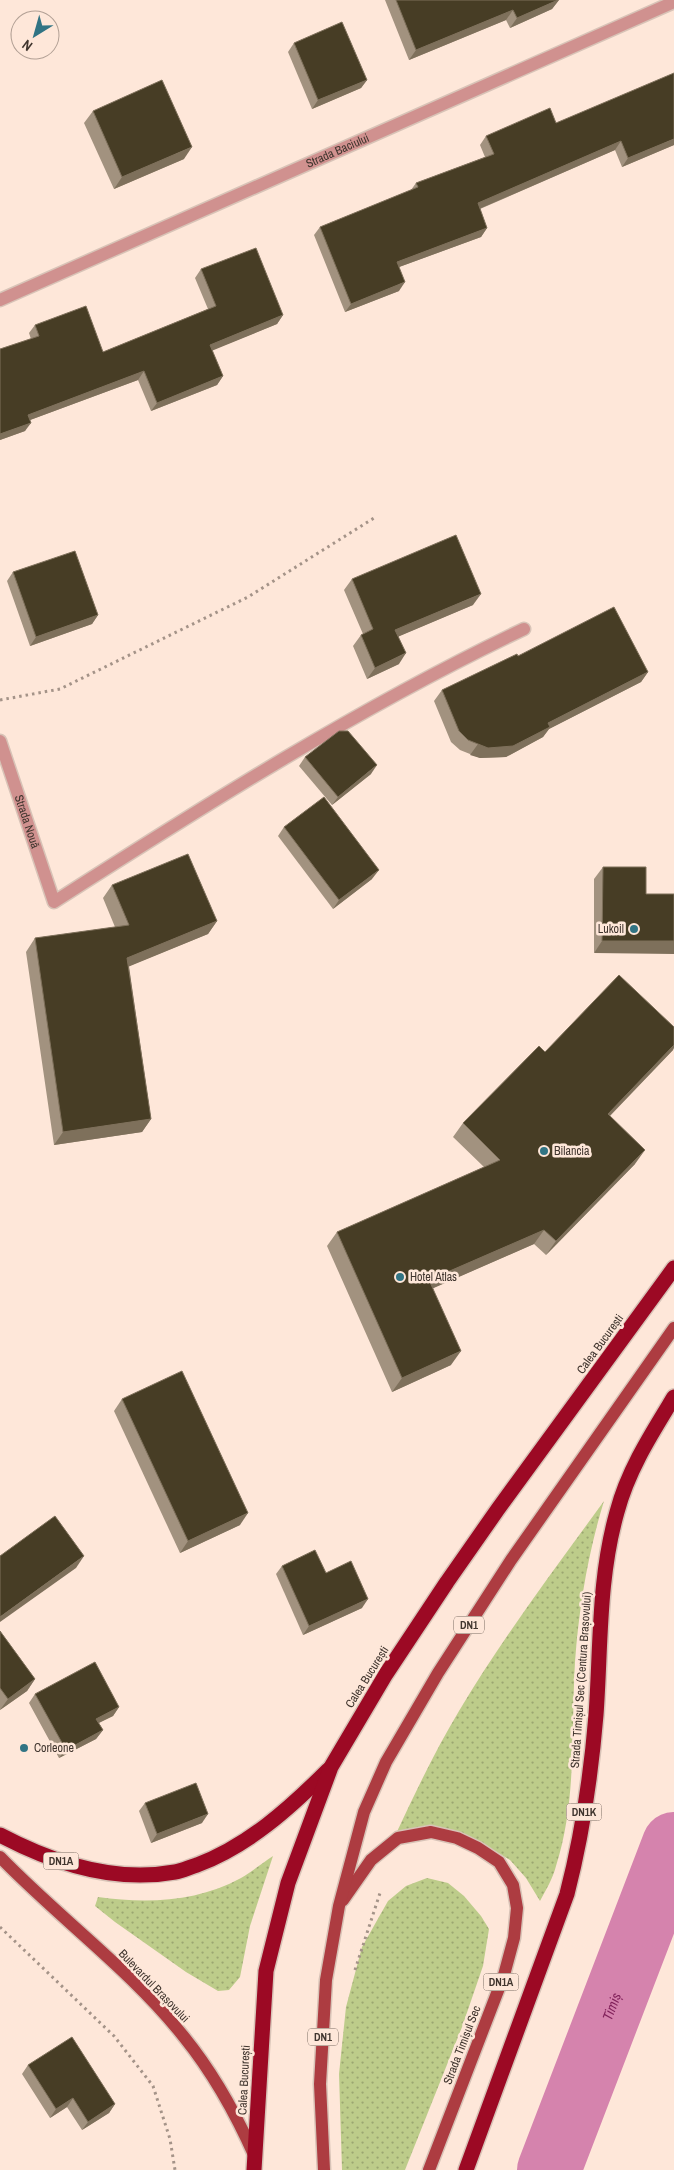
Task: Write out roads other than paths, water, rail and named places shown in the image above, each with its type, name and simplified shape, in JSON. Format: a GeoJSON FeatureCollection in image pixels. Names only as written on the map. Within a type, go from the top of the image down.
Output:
{"type":"FeatureCollection","features":[{"type":"Feature","properties":{"kind":"highway","name":"Calea București"},"geometry":{"type":"LineString","coordinates":[[256,2166],[266,1971],[288,1883],[331,1768],[386,1674],[447,1582],[674,1268]]}},
{"type":"Feature","properties":{"kind":"highway","name":"Strada Timișul Sec (Centura Brașovului)"},"geometry":{"type":"LineString","coordinates":[[466,2170],[567,1894],[576,1859],[586,1804],[596,1715],[605,1566],[617,1510],[646,1442],[674,1397]]}},
{"type":"Feature","properties":{"kind":"highway","name":"DN1A"},"geometry":{"type":"LineString","coordinates":[[0,1835],[51,1858],[87,1869],[127,1875],[176,1872],[217,1858],[259,1831],[297,1802],[331,1768]]}},
{"type":"Feature","properties":{"kind":"main road","name":"DN1"},"geometry":{"type":"LineString","coordinates":[[324,2170],[320,2074],[326,1980],[339,1906],[364,1812],[386,1762],[407,1724],[511,1560],[674,1328]]}},
{"type":"Feature","properties":{"kind":"main road","name":"Strada Timișul Sec"},"geometry":{"type":"LineString","coordinates":[[339,1906],[371,1860],[398,1838],[431,1832],[457,1838],[478,1848],[498,1862],[513,1885],[518,1908],[514,1938],[504,1975],[429,2170]]}},
{"type":"Feature","properties":{"kind":"main road","name":"Bulevardul Brașovului"},"geometry":{"type":"LineString","coordinates":[[0,1858],[108,1958],[153,2002],[183,2036],[208,2070],[236,2116],[256,2166]]}},
{"type":"Feature","properties":{"kind":"street","name":"Strada Baciului"},"geometry":{"type":"LineString","coordinates":[[0,300],[674,2]]}},
{"type":"Feature","properties":{"kind":"street","name":"Strada Nouă"},"geometry":{"type":"LineString","coordinates":[[0,741],[54,902],[168,828],[365,710],[451,664],[524,629]]}},
{"type":"Feature","properties":{"kind":"waterway","name":"Timiș"},"geometry":{"type":"LineString","coordinates":[[549,2170],[674,1844]]}},
{"type":"Feature","properties":{"kind":"place","name":"Lukoil"},"geometry":{"type":"Point","coordinates":[634,929]}},
{"type":"Feature","properties":{"kind":"place","name":"Bilancia"},"geometry":{"type":"Point","coordinates":[544,1151]}},
{"type":"Feature","properties":{"kind":"place","name":"Hotel Atlas"},"geometry":{"type":"Point","coordinates":[400,1277]}},
{"type":"Feature","properties":{"kind":"place","name":"Corleone"},"geometry":{"type":"Point","coordinates":[24,1748]}}]}
